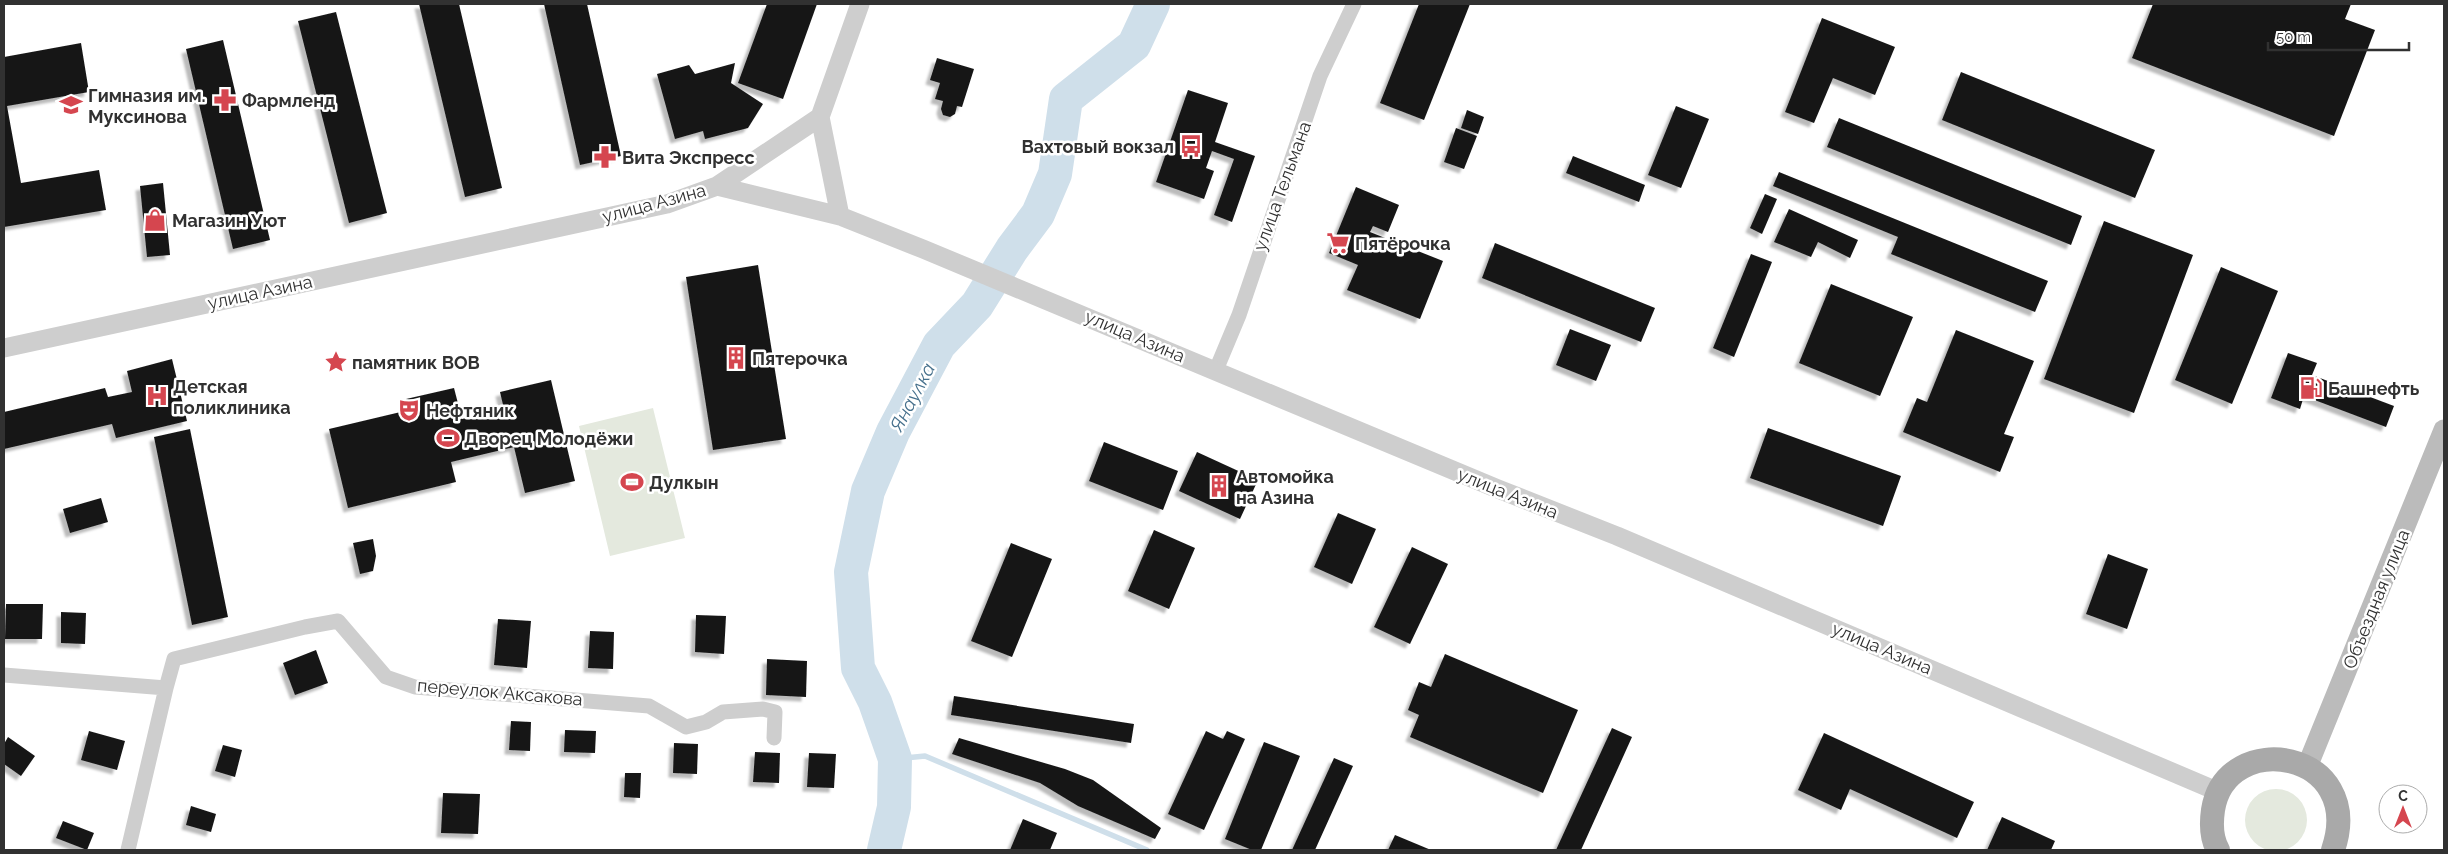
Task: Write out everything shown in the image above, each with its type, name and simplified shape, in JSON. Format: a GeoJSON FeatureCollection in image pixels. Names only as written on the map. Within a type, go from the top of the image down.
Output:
{"type":"FeatureCollection","features":[{"type":"Feature","properties":{"kind":"main road","name":"Объездная улица"},"geometry":{"type":"LineString","coordinates":[[2307,767],[2444,430]]}},
{"type":"Feature","properties":{"kind":"main road"},"geometry":{"type":"LineString","coordinates":[[2218,850],[2211,823],[2214,802],[2225,783],[2241,768],[2260,760],[2281,758],[2307,767],[2319,776],[2332,792],[2339,812],[2339,833],[2333,850]]}},
{"type":"Feature","properties":{"kind":"street"},"geometry":{"type":"LineString","coordinates":[[840,216],[820,117],[860,4]]}},
{"type":"Feature","properties":{"kind":"street","name":"улица Тельмана"},"geometry":{"type":"LineString","coordinates":[[1216,370],[1239,315],[1320,76],[1354,4]]}},
{"type":"Feature","properties":{"kind":"street"},"geometry":{"type":"LineString","coordinates":[[718,186],[820,117]]}},
{"type":"Feature","properties":{"kind":"street","name":"улица Азина"},"geometry":{"type":"LineString","coordinates":[[4,348],[667,204],[718,186],[840,216],[923,249],[1876,645],[2220,792]]}},
{"type":"Feature","properties":{"kind":"street","name":"переулок Аксакова"},"geometry":{"type":"LineString","coordinates":[[166,688],[174,660],[306,627],[338,621],[386,677],[415,686],[649,706],[686,727],[706,722],[723,712],[763,708],[775,712],[774,738]]}},
{"type":"Feature","properties":{"kind":"street"},"geometry":{"type":"LineString","coordinates":[[4,675],[166,688],[128,850]]}},
{"type":"Feature","properties":{"kind":"shaded area","name":"Дулкын"},"geometry":{"type":"Polygon","coordinates":[[[653,408],[685,538],[610,556],[579,426],[653,408]]]}},
{"type":"Feature","properties":{"kind":"shaded area"},"geometry":{"type":"Polygon","coordinates":[[[2270,789],[2282,789],[2298,798],[2305,808],[2307,820],[2305,832],[2298,842],[2282,851],[2270,851],[2259,846],[2250,837],[2245,826],[2245,814],[2250,803],[2259,794],[2270,789]]]}},
{"type":"Feature","properties":{"kind":"building"},"geometry":{"type":"Polygon","coordinates":[[[419,4],[459,4],[502,188],[465,197],[419,4]]]}},
{"type":"Feature","properties":{"kind":"building"},"geometry":{"type":"Polygon","coordinates":[[[544,4],[587,4],[621,156],[580,165],[544,4]]]}},
{"type":"Feature","properties":{"kind":"building"},"geometry":{"type":"Polygon","coordinates":[[[767,4],[817,4],[783,99],[738,83],[767,4]]]}},
{"type":"Feature","properties":{"kind":"building"},"geometry":{"type":"Polygon","coordinates":[[[1419,4],[1470,4],[1424,120],[1380,103],[1419,4]]]}},
{"type":"Feature","properties":{"kind":"building"},"geometry":{"type":"Polygon","coordinates":[[[2153,4],[2351,4],[2345,19],[2375,30],[2334,136],[2132,58],[2153,4]]]}},
{"type":"Feature","properties":{"kind":"building"},"geometry":{"type":"Polygon","coordinates":[[[336,12],[387,213],[349,223],[298,21],[336,12]]]}},
{"type":"Feature","properties":{"kind":"building"},"geometry":{"type":"Polygon","coordinates":[[[1822,18],[1895,47],[1875,95],[1833,78],[1814,123],[1785,112],[1822,18]]]}},
{"type":"Feature","properties":{"kind":"building"},"geometry":{"type":"Polygon","coordinates":[[[223,40],[270,240],[233,249],[186,49],[223,40]]]}},
{"type":"Feature","properties":{"kind":"building"},"geometry":{"type":"Polygon","coordinates":[[[81,43],[89,92],[7,106],[21,183],[99,170],[106,210],[4,227],[4,57],[81,43]]]}},
{"type":"Feature","properties":{"kind":"building"},"geometry":{"type":"Polygon","coordinates":[[[937,58],[974,69],[962,107],[957,106],[955,114],[950,117],[943,115],[941,109],[943,101],[935,99],[940,83],[930,80],[937,58]]]}},
{"type":"Feature","properties":{"kind":"building"},"geometry":{"type":"Polygon","coordinates":[[[735,63],[731,83],[763,104],[748,128],[705,139],[703,131],[675,139],[657,74],[689,65],[695,74],[735,63]]]}},
{"type":"Feature","properties":{"kind":"building"},"geometry":{"type":"Polygon","coordinates":[[[1961,72],[2155,150],[2135,198],[1942,120],[1961,72]]]}},
{"type":"Feature","properties":{"kind":"building","name":"Вахтовый вокзал"},"geometry":{"type":"Polygon","coordinates":[[[1188,90],[1228,103],[1215,142],[1255,156],[1232,222],[1214,215],[1234,159],[1212,151],[1206,168],[1214,171],[1204,199],[1156,182],[1188,90]]]}},
{"type":"Feature","properties":{"kind":"building"},"geometry":{"type":"Polygon","coordinates":[[[1676,106],[1709,119],[1681,188],[1648,175],[1676,106]]]}},
{"type":"Feature","properties":{"kind":"building"},"geometry":{"type":"Polygon","coordinates":[[[1467,110],[1484,117],[1478,134],[1461,128],[1467,110]]]}},
{"type":"Feature","properties":{"kind":"building"},"geometry":{"type":"Polygon","coordinates":[[[1839,118],[2082,216],[2071,245],[1827,147],[1839,118]]]}},
{"type":"Feature","properties":{"kind":"building"},"geometry":{"type":"Polygon","coordinates":[[[1456,128],[1477,136],[1464,169],[1444,162],[1456,128]]]}},
{"type":"Feature","properties":{"kind":"building"},"geometry":{"type":"Polygon","coordinates":[[[1573,156],[1645,185],[1639,202],[1566,173],[1573,156]]]}},
{"type":"Feature","properties":{"kind":"building"},"geometry":{"type":"Polygon","coordinates":[[[1779,172],[2048,281],[2035,312],[1891,254],[1898,237],[1773,186],[1779,172]]]}},
{"type":"Feature","properties":{"kind":"building","name":"Магазин Уют"},"geometry":{"type":"Polygon","coordinates":[[[163,183],[170,255],[147,257],[140,186],[163,183]]]}},
{"type":"Feature","properties":{"kind":"building"},"geometry":{"type":"Polygon","coordinates":[[[1356,187],[1399,205],[1388,232],[1373,226],[1370,232],[1443,261],[1420,319],[1347,290],[1358,265],[1329,253],[1356,187]]]}},
{"type":"Feature","properties":{"kind":"building"},"geometry":{"type":"Polygon","coordinates":[[[1765,194],[1777,199],[1762,234],[1750,228],[1765,194]]]}},
{"type":"Feature","properties":{"kind":"building"},"geometry":{"type":"Polygon","coordinates":[[[1789,209],[1858,240],[1850,258],[1818,242],[1811,257],[1774,242],[1789,209]]]}},
{"type":"Feature","properties":{"kind":"building"},"geometry":{"type":"Polygon","coordinates":[[[2104,221],[2193,255],[2134,413],[2044,379],[2104,221]]]}},
{"type":"Feature","properties":{"kind":"building"},"geometry":{"type":"Polygon","coordinates":[[[1495,243],[1655,308],[1641,342],[1482,278],[1495,243]]]}},
{"type":"Feature","properties":{"kind":"building"},"geometry":{"type":"Polygon","coordinates":[[[1751,254],[1772,262],[1734,357],[1713,348],[1751,254]]]}},
{"type":"Feature","properties":{"kind":"building","name":"Пятерочка"},"geometry":{"type":"Polygon","coordinates":[[[758,265],[786,439],[713,450],[686,277],[758,265]]]}},
{"type":"Feature","properties":{"kind":"building"},"geometry":{"type":"Polygon","coordinates":[[[2221,267],[2278,291],[2232,404],[2175,380],[2221,267]]]}},
{"type":"Feature","properties":{"kind":"building"},"geometry":{"type":"Polygon","coordinates":[[[1831,284],[1913,317],[1880,396],[1799,363],[1831,284]]]}},
{"type":"Feature","properties":{"kind":"building"},"geometry":{"type":"Polygon","coordinates":[[[1570,329],[1611,345],[1596,381],[1556,365],[1570,329]]]}},
{"type":"Feature","properties":{"kind":"building"},"geometry":{"type":"Polygon","coordinates":[[[1956,330],[2034,361],[2004,434],[2014,437],[2000,472],[1903,432],[1917,398],[1927,402],[1956,330]]]}},
{"type":"Feature","properties":{"kind":"building"},"geometry":{"type":"Polygon","coordinates":[[[2288,353],[2317,363],[2312,375],[2394,406],[2386,427],[2304,396],[2300,409],[2271,398],[2288,353]]]}},
{"type":"Feature","properties":{"kind":"building"},"geometry":{"type":"Polygon","coordinates":[[[172,359],[187,421],[116,438],[112,424],[4,449],[4,412],[105,388],[108,397],[132,392],[127,371],[172,359]]]}},
{"type":"Feature","properties":{"kind":"building","name":"Дворец Молодёжи"},"geometry":{"type":"Polygon","coordinates":[[[551,380],[575,481],[525,493],[514,447],[451,462],[456,482],[348,508],[329,429],[409,410],[406,399],[454,388],[462,419],[504,409],[500,392],[551,380]]]}},
{"type":"Feature","properties":{"kind":"building"},"geometry":{"type":"Polygon","coordinates":[[[1768,428],[1901,476],[1883,526],[1750,478],[1768,428]]]}},
{"type":"Feature","properties":{"kind":"building"},"geometry":{"type":"Polygon","coordinates":[[[190,429],[228,617],[192,625],[154,437],[190,429]]]}},
{"type":"Feature","properties":{"kind":"building"},"geometry":{"type":"Polygon","coordinates":[[[1104,442],[1178,471],[1163,510],[1089,481],[1104,442]]]}},
{"type":"Feature","properties":{"kind":"building","name":"Автомойка на Азина"},"geometry":{"type":"Polygon","coordinates":[[[1197,452],[1258,480],[1240,519],[1179,491],[1197,452]]]}},
{"type":"Feature","properties":{"kind":"building"},"geometry":{"type":"Polygon","coordinates":[[[101,498],[108,522],[70,533],[63,509],[101,498]]]}},
{"type":"Feature","properties":{"kind":"building"},"geometry":{"type":"Polygon","coordinates":[[[1338,513],[1376,529],[1352,584],[1314,567],[1338,513]]]}},
{"type":"Feature","properties":{"kind":"building"},"geometry":{"type":"Polygon","coordinates":[[[1154,530],[1195,548],[1169,609],[1128,591],[1154,530]]]}},
{"type":"Feature","properties":{"kind":"building"},"geometry":{"type":"Polygon","coordinates":[[[373,539],[376,556],[373,571],[360,574],[353,543],[373,539]]]}},
{"type":"Feature","properties":{"kind":"building"},"geometry":{"type":"Polygon","coordinates":[[[1011,543],[1052,559],[1012,657],[971,641],[1011,543]]]}},
{"type":"Feature","properties":{"kind":"building"},"geometry":{"type":"Polygon","coordinates":[[[1412,547],[1448,564],[1410,644],[1374,627],[1412,547]]]}},
{"type":"Feature","properties":{"kind":"building"},"geometry":{"type":"Polygon","coordinates":[[[2108,554],[2148,569],[2127,629],[2086,614],[2108,554]]]}},
{"type":"Feature","properties":{"kind":"building"},"geometry":{"type":"Polygon","coordinates":[[[6,604],[43,604],[42,639],[5,639],[6,604]]]}},
{"type":"Feature","properties":{"kind":"building"},"geometry":{"type":"Polygon","coordinates":[[[61,612],[86,613],[85,644],[61,643],[61,612]]]}},
{"type":"Feature","properties":{"kind":"building"},"geometry":{"type":"Polygon","coordinates":[[[696,615],[726,616],[724,654],[695,652],[696,615]]]}},
{"type":"Feature","properties":{"kind":"building"},"geometry":{"type":"Polygon","coordinates":[[[498,619],[531,621],[527,668],[494,665],[498,619]]]}},
{"type":"Feature","properties":{"kind":"building"},"geometry":{"type":"Polygon","coordinates":[[[590,631],[614,632],[613,669],[588,668],[590,631]]]}},
{"type":"Feature","properties":{"kind":"building"},"geometry":{"type":"Polygon","coordinates":[[[316,650],[328,683],[295,695],[283,663],[316,650]]]}},
{"type":"Feature","properties":{"kind":"building"},"geometry":{"type":"Polygon","coordinates":[[[1445,654],[1578,710],[1543,793],[1410,737],[1419,715],[1408,710],[1419,682],[1431,687],[1445,654]]]}},
{"type":"Feature","properties":{"kind":"building"},"geometry":{"type":"Polygon","coordinates":[[[767,659],[807,661],[806,697],[766,695],[767,659]]]}},
{"type":"Feature","properties":{"kind":"building"},"geometry":{"type":"Polygon","coordinates":[[[954,696],[1134,724],[1131,743],[951,715],[954,696]]]}},
{"type":"Feature","properties":{"kind":"building"},"geometry":{"type":"Polygon","coordinates":[[[511,721],[531,722],[530,751],[509,750],[511,721]]]}},
{"type":"Feature","properties":{"kind":"building"},"geometry":{"type":"Polygon","coordinates":[[[1612,728],[1632,737],[1581,850],[1556,850],[1612,728]]]}},
{"type":"Feature","properties":{"kind":"building"},"geometry":{"type":"Polygon","coordinates":[[[565,730],[596,731],[595,753],[564,752],[565,730]]]}},
{"type":"Feature","properties":{"kind":"building"},"geometry":{"type":"Polygon","coordinates":[[[89,731],[125,741],[117,770],[81,760],[89,731]]]}},
{"type":"Feature","properties":{"kind":"building"},"geometry":{"type":"Polygon","coordinates":[[[1206,731],[1223,739],[1227,731],[1245,739],[1204,830],[1168,814],[1206,731]]]}},
{"type":"Feature","properties":{"kind":"building"},"geometry":{"type":"Polygon","coordinates":[[[1824,733],[1974,802],[1957,838],[1850,789],[1841,810],[1798,790],[1824,733]]]}},
{"type":"Feature","properties":{"kind":"building"},"geometry":{"type":"Polygon","coordinates":[[[8,737],[35,756],[21,776],[4,764],[4,744],[8,737]]]}},
{"type":"Feature","properties":{"kind":"building"},"geometry":{"type":"Polygon","coordinates":[[[959,738],[1065,769],[1093,780],[1161,828],[1155,839],[1078,806],[1040,783],[952,754],[959,738]]]}},
{"type":"Feature","properties":{"kind":"building"},"geometry":{"type":"Polygon","coordinates":[[[1264,742],[1300,756],[1261,850],[1252,850],[1225,839],[1264,742]]]}},
{"type":"Feature","properties":{"kind":"building"},"geometry":{"type":"Polygon","coordinates":[[[674,743],[698,744],[697,774],[673,773],[674,743]]]}},
{"type":"Feature","properties":{"kind":"building"},"geometry":{"type":"Polygon","coordinates":[[[223,745],[242,750],[235,777],[215,771],[223,745]]]}},
{"type":"Feature","properties":{"kind":"building"},"geometry":{"type":"Polygon","coordinates":[[[755,752],[780,753],[779,783],[753,782],[755,752]]]}},
{"type":"Feature","properties":{"kind":"building"},"geometry":{"type":"Polygon","coordinates":[[[809,753],[836,754],[834,788],[807,787],[809,753]]]}},
{"type":"Feature","properties":{"kind":"building"},"geometry":{"type":"Polygon","coordinates":[[[1334,758],[1353,766],[1315,850],[1292,850],[1334,758]]]}},
{"type":"Feature","properties":{"kind":"building"},"geometry":{"type":"Polygon","coordinates":[[[625,773],[641,773],[640,798],[624,797],[625,773]]]}},
{"type":"Feature","properties":{"kind":"building"},"geometry":{"type":"Polygon","coordinates":[[[443,793],[480,794],[478,834],[441,833],[443,793]]]}},
{"type":"Feature","properties":{"kind":"building"},"geometry":{"type":"Polygon","coordinates":[[[191,806],[216,814],[211,832],[186,825],[191,806]]]}},
{"type":"Feature","properties":{"kind":"building"},"geometry":{"type":"Polygon","coordinates":[[[2002,817],[2055,841],[2051,850],[1987,850],[2002,817]]]}},
{"type":"Feature","properties":{"kind":"building"},"geometry":{"type":"Polygon","coordinates":[[[1023,819],[1057,833],[1050,850],[1010,850],[1023,819]]]}},
{"type":"Feature","properties":{"kind":"building"},"geometry":{"type":"Polygon","coordinates":[[[63,821],[94,833],[87,850],[56,838],[63,821]]]}},
{"type":"Feature","properties":{"kind":"building"},"geometry":{"type":"Polygon","coordinates":[[[1395,835],[1431,850],[1388,850],[1395,835]]]}},
{"type":"Feature","properties":{"kind":"waterway","name":"Янаулка"},"geometry":{"type":"LineString","coordinates":[[884,850],[894,807],[895,759],[875,702],[858,668],[851,572],[868,491],[893,432],[939,345],[977,305],[1012,249],[1038,214],[1055,174],[1066,99],[1134,45],[1153,4]]}},
{"type":"Feature","properties":{"kind":"waterway"},"geometry":{"type":"LineString","coordinates":[[895,759],[925,756],[1147,850]]}},
{"type":"Feature","properties":{"kind":"place","name":"Фармленд"},"geometry":{"type":"Point","coordinates":[225,100]}},
{"type":"Feature","properties":{"kind":"place","name":"Гимназия им. Муксинова"},"geometry":{"type":"Point","coordinates":[71,105]}},
{"type":"Feature","properties":{"kind":"place","name":"Вахтовый вокзал"},"geometry":{"type":"Point","coordinates":[1191,146]}},
{"type":"Feature","properties":{"kind":"place","name":"Вита Экспресс"},"geometry":{"type":"Point","coordinates":[605,157]}},
{"type":"Feature","properties":{"kind":"place","name":"Магазин Уют"},"geometry":{"type":"Point","coordinates":[155,220]}},
{"type":"Feature","properties":{"kind":"place","name":"Пятёрочка"},"geometry":{"type":"Point","coordinates":[1338,243]}},
{"type":"Feature","properties":{"kind":"place","name":"Пятерочка"},"geometry":{"type":"Point","coordinates":[736,358]}},
{"type":"Feature","properties":{"kind":"place","name":"памятник ВОВ"},"geometry":{"type":"Point","coordinates":[336,362]}},
{"type":"Feature","properties":{"kind":"place","name":"Башнефть"},"geometry":{"type":"Point","coordinates":[2311,388]}},
{"type":"Feature","properties":{"kind":"place","name":"Детская поликлиника"},"geometry":{"type":"Point","coordinates":[157,396]}},
{"type":"Feature","properties":{"kind":"place","name":"Нефтяник"},"geometry":{"type":"Point","coordinates":[409,410]}},
{"type":"Feature","properties":{"kind":"place","name":"Дворец Молодёжи"},"geometry":{"type":"Point","coordinates":[448,438]}},
{"type":"Feature","properties":{"kind":"place","name":"Дулкын"},"geometry":{"type":"Point","coordinates":[632,482]}},
{"type":"Feature","properties":{"kind":"place","name":"Автомойка на Азина"},"geometry":{"type":"Point","coordinates":[1219,486]}}]}
